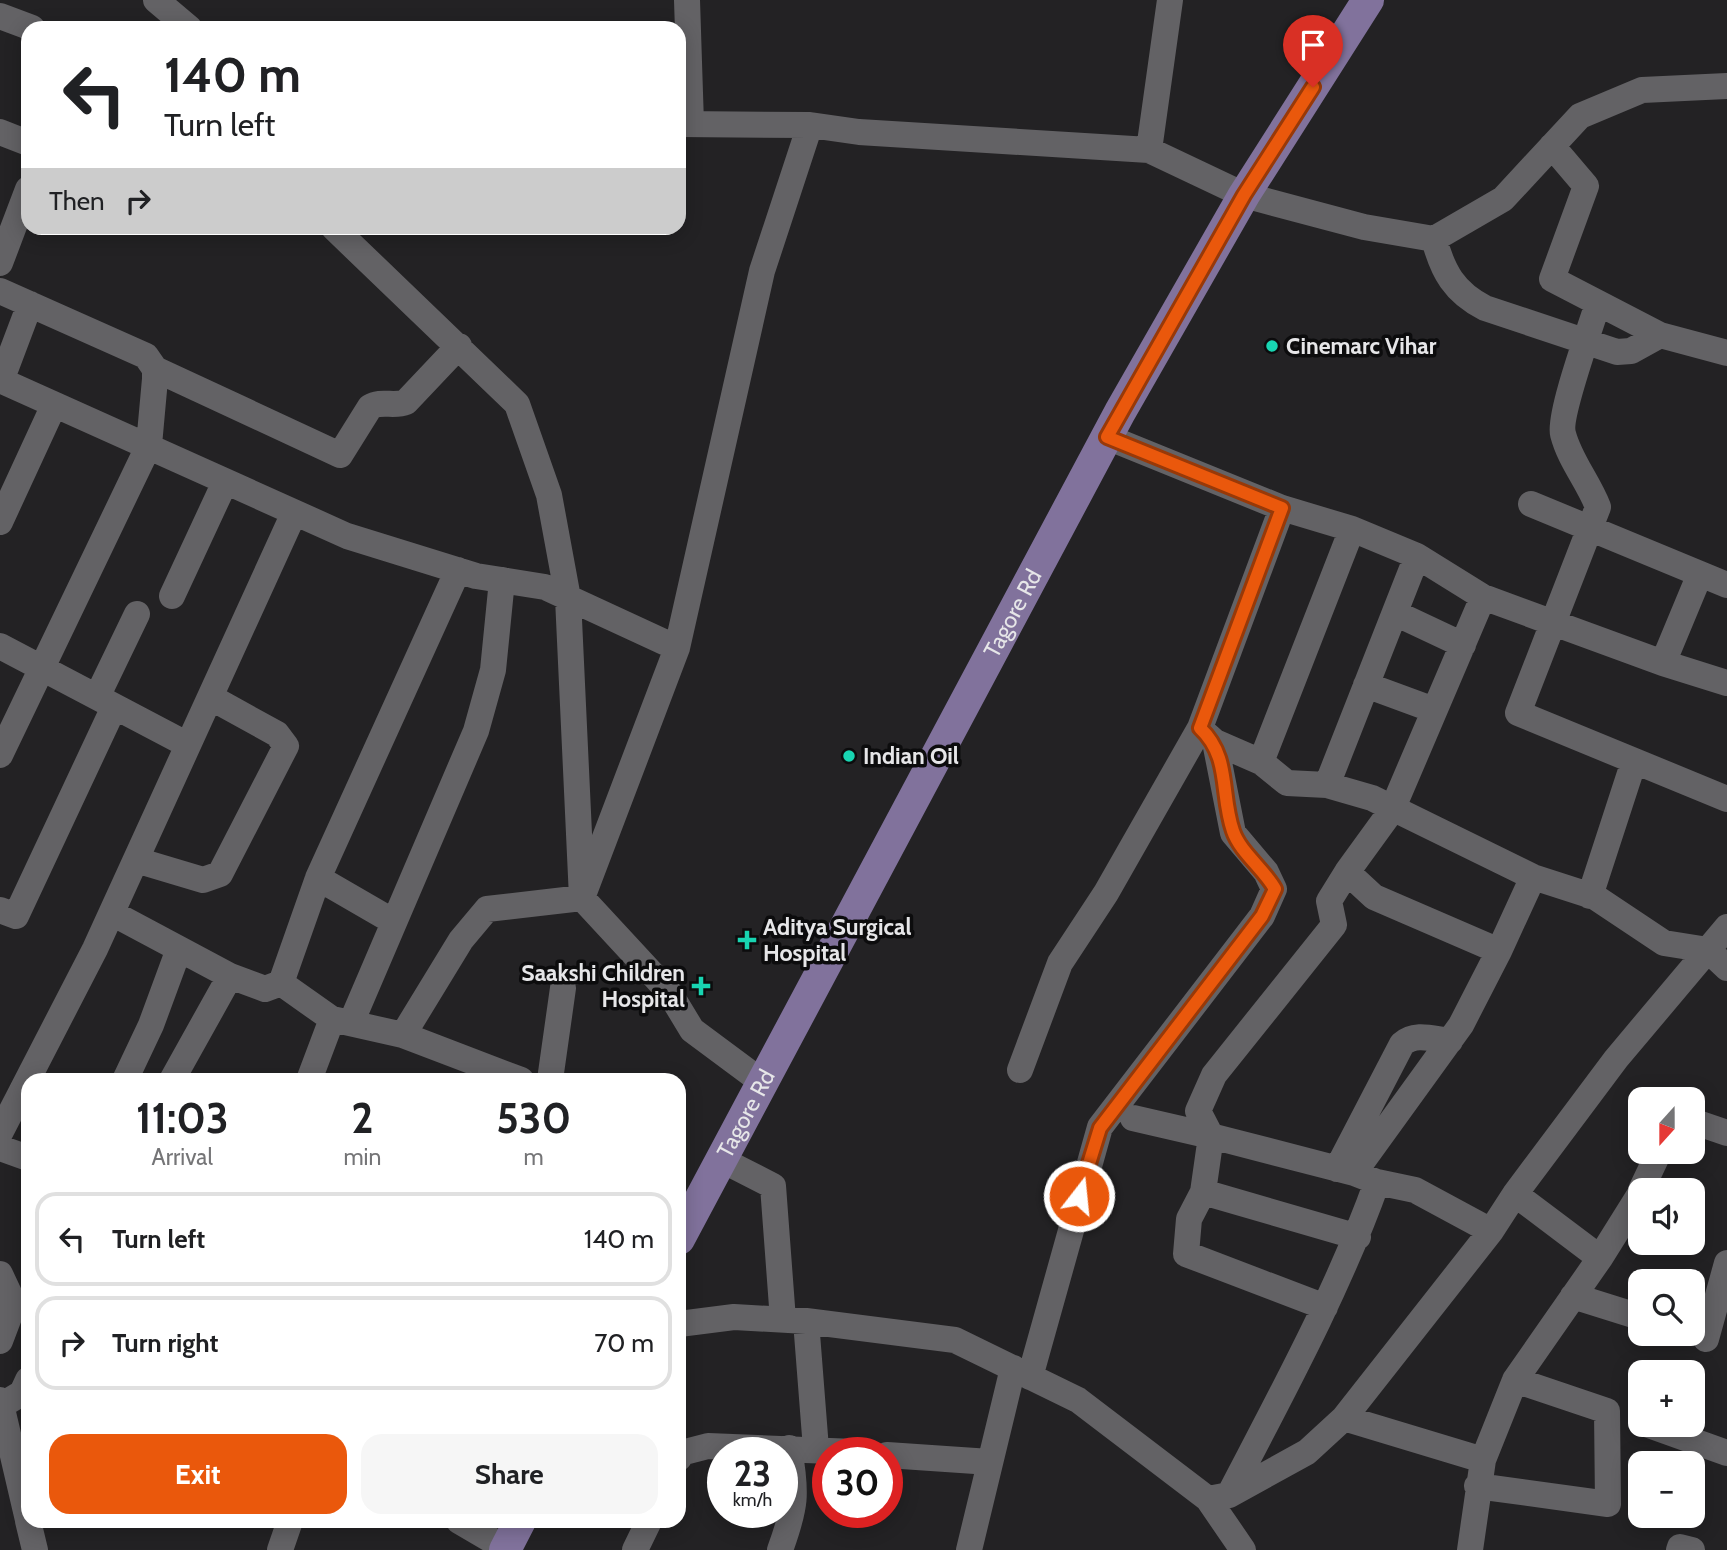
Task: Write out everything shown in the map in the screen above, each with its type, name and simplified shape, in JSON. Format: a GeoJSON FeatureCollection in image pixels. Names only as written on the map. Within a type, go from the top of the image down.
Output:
{"type":"FeatureCollection","features":[{"type":"Feature","properties":{"kind":"main road","name":"Tagore Rd"},"geometry":{"type":"LineString","coordinates":[[686,1225],[1107,437],[1244,195],[1368,0]]}},
{"type":"Feature","properties":{"kind":"main road"},"geometry":{"type":"LineString","coordinates":[[505,1549],[516,1528]]}},
{"type":"Feature","properties":{"kind":"street"},"geometry":{"type":"LineString","coordinates":[[156,0],[181,21]]}},
{"type":"Feature","properties":{"kind":"street"},"geometry":{"type":"LineString","coordinates":[[686,62],[687,0]]}},
{"type":"Feature","properties":{"kind":"street"},"geometry":{"type":"LineString","coordinates":[[1149,150],[1170,0]]}},
{"type":"Feature","properties":{"kind":"street"},"geometry":{"type":"LineString","coordinates":[[0,16],[21,24]]}},
{"type":"Feature","properties":{"kind":"street"},"geometry":{"type":"LineString","coordinates":[[686,124],[810,125],[859,132],[1149,150],[1244,195],[1364,227],[1434,239],[1503,200],[1580,116],[1642,90],[1727,86]]}},
{"type":"Feature","properties":{"kind":"street"},"geometry":{"type":"LineString","coordinates":[[582,898],[677,648],[762,271],[810,125]]}},
{"type":"Feature","properties":{"kind":"street"},"geometry":{"type":"LineString","coordinates":[[0,132],[21,140]]}},
{"type":"Feature","properties":{"kind":"street"},"geometry":{"type":"LineString","coordinates":[[1552,146],[1586,186],[1552,279],[1660,335],[1727,353]]}},
{"type":"Feature","properties":{"kind":"street"},"geometry":{"type":"LineString","coordinates":[[0,263],[21,208]]}},
{"type":"Feature","properties":{"kind":"street"},"geometry":{"type":"LineString","coordinates":[[341,235],[517,404],[549,495],[568,598],[582,898],[669,992],[692,1030],[762,1082]]}},
{"type":"Feature","properties":{"kind":"street"},"geometry":{"type":"LineString","coordinates":[[1434,239],[1442,268],[1470,300],[1617,352],[1631,351],[1660,335]]}},
{"type":"Feature","properties":{"kind":"street"},"geometry":{"type":"LineString","coordinates":[[0,291],[146,356],[155,369],[340,455],[370,407],[406,402],[459,346]]}},
{"type":"Feature","properties":{"kind":"street"},"geometry":{"type":"LineString","coordinates":[[1598,303],[1561,430],[1572,462],[1590,487],[1598,507],[1592,528],[1551,622],[1518,713],[1727,799]]}},
{"type":"Feature","properties":{"kind":"street"},"geometry":{"type":"LineString","coordinates":[[30,304],[1,380],[347,536],[458,570],[545,587],[677,648]]}},
{"type":"Feature","properties":{"kind":"street"},"geometry":{"type":"LineString","coordinates":[[0,755],[149,445],[155,369]]}},
{"type":"Feature","properties":{"kind":"street"},"geometry":{"type":"LineString","coordinates":[[0,522],[54,405]]}},
{"type":"Feature","properties":{"kind":"street"},"geometry":{"type":"LineString","coordinates":[[1107,437],[1282,508],[1352,528],[1417,556],[1483,597],[1662,663],[1727,683]]}},
{"type":"Feature","properties":{"kind":"street"},"geometry":{"type":"LineString","coordinates":[[172,596],[225,482]]}},
{"type":"Feature","properties":{"kind":"street"},"geometry":{"type":"LineString","coordinates":[[1531,504],[1727,585]]}},
{"type":"Feature","properties":{"kind":"street"},"geometry":{"type":"LineString","coordinates":[[1020,1070],[1060,964],[1208,735],[1282,508]]}},
{"type":"Feature","properties":{"kind":"street"},"geometry":{"type":"LineString","coordinates":[[31,1073],[112,913],[295,513]]}},
{"type":"Feature","properties":{"kind":"street"},"geometry":{"type":"LineString","coordinates":[[1261,762],[1352,528]]}},
{"type":"Feature","properties":{"kind":"street"},"geometry":{"type":"LineString","coordinates":[[1327,785],[1417,556]]}},
{"type":"Feature","properties":{"kind":"street"},"geometry":{"type":"LineString","coordinates":[[281,983],[318,878],[458,570]]}},
{"type":"Feature","properties":{"kind":"street"},"geometry":{"type":"LineString","coordinates":[[1662,663],[1700,573]]}},
{"type":"Feature","properties":{"kind":"street"},"geometry":{"type":"LineString","coordinates":[[313,1073],[394,922],[476,731],[493,670],[502,580]]}},
{"type":"Feature","properties":{"kind":"street"},"geometry":{"type":"LineString","coordinates":[[1325,1307],[1186,1254],[1189,1219],[1203,1192],[1211,1136],[1198,1111],[1214,1076],[1334,925],[1329,901],[1392,810],[1483,597]]}},
{"type":"Feature","properties":{"kind":"street"},"geometry":{"type":"LineString","coordinates":[[1395,613],[1463,645]]}},
{"type":"Feature","properties":{"kind":"street"},"geometry":{"type":"LineString","coordinates":[[0,910],[16,916],[106,702],[137,614]]}},
{"type":"Feature","properties":{"kind":"street"},"geometry":{"type":"LineString","coordinates":[[0,646],[188,745]]}},
{"type":"Feature","properties":{"kind":"street"},"geometry":{"type":"LineString","coordinates":[[1366,685],[1434,710]]}},
{"type":"Feature","properties":{"kind":"street"},"geometry":{"type":"LineString","coordinates":[[136,860],[203,880],[220,874],[286,746],[277,734],[210,697]]}},
{"type":"Feature","properties":{"kind":"street"},"geometry":{"type":"LineString","coordinates":[[1208,735],[1261,762],[1287,783],[1327,785],[1372,798],[1533,877],[1590,896],[1664,943],[1718,959]]}},
{"type":"Feature","properties":{"kind":"street"},"geometry":{"type":"LineString","coordinates":[[969,1550],[990,1462],[1100,1128],[1262,916],[1275,889],[1266,872],[1233,833],[1208,735]]}},
{"type":"Feature","properties":{"kind":"street"},"geometry":{"type":"LineString","coordinates":[[1590,896],[1634,761]]}},
{"type":"Feature","properties":{"kind":"street"},"geometry":{"type":"LineString","coordinates":[[1347,872],[1374,897],[1499,951]]}},
{"type":"Feature","properties":{"kind":"street"},"geometry":{"type":"LineString","coordinates":[[1356,1175],[1450,1041],[1499,951],[1533,877]]}},
{"type":"Feature","properties":{"kind":"street"},"geometry":{"type":"LineString","coordinates":[[318,878],[394,922]]}},
{"type":"Feature","properties":{"kind":"street"},"geometry":{"type":"LineString","coordinates":[[403,1035],[461,940],[487,909],[582,898]]}},
{"type":"Feature","properties":{"kind":"street"},"geometry":{"type":"LineString","coordinates":[[112,913],[230,976],[265,989],[281,983]]}},
{"type":"Feature","properties":{"kind":"street"},"geometry":{"type":"LineString","coordinates":[[1219,1497],[1307,1452],[1344,1418],[1491,1231],[1515,1194],[1616,1059],[1718,959],[1727,927]]}},
{"type":"Feature","properties":{"kind":"street"},"geometry":{"type":"LineString","coordinates":[[128,1073],[151,1025],[179,949]]}},
{"type":"Feature","properties":{"kind":"street"},"geometry":{"type":"LineString","coordinates":[[177,1073],[230,976]]}},
{"type":"Feature","properties":{"kind":"street"},"geometry":{"type":"LineString","coordinates":[[281,983],[342,1021],[403,1035],[503,1073]]}},
{"type":"Feature","properties":{"kind":"street"},"geometry":{"type":"LineString","coordinates":[[551,1073],[563,988]]}},
{"type":"Feature","properties":{"kind":"street"},"geometry":{"type":"LineString","coordinates":[[1219,1497],[1325,1307],[1357,1237],[1356,1175],[1402,1044],[1408,1038],[1417,1037],[1450,1041]]}},
{"type":"Feature","properties":{"kind":"street"},"geometry":{"type":"LineString","coordinates":[[0,1133],[21,1092]]}},
{"type":"Feature","properties":{"kind":"street"},"geometry":{"type":"LineString","coordinates":[[1133,1118],[1415,1190],[1491,1231]]}},
{"type":"Feature","properties":{"kind":"street"},"geometry":{"type":"LineString","coordinates":[[1705,1125],[1727,1133]]}},
{"type":"Feature","properties":{"kind":"street"},"geometry":{"type":"LineString","coordinates":[[0,1148],[21,1156]]}},
{"type":"Feature","properties":{"kind":"street"},"geometry":{"type":"LineString","coordinates":[[722,1160],[773,1186],[814,1437]]}},
{"type":"Feature","properties":{"kind":"street"},"geometry":{"type":"LineString","coordinates":[[1203,1192],[1357,1237]]}},
{"type":"Feature","properties":{"kind":"street"},"geometry":{"type":"LineString","coordinates":[[1515,1194],[1600,1258]]}},
{"type":"Feature","properties":{"kind":"street"},"geometry":{"type":"LineString","coordinates":[[1470,1550],[1477,1486],[1483,1460],[1515,1380],[1628,1213]]}},
{"type":"Feature","properties":{"kind":"street"},"geometry":{"type":"LineString","coordinates":[[1708,1339],[1727,1263]]}},
{"type":"Feature","properties":{"kind":"street"},"geometry":{"type":"LineString","coordinates":[[0,1274],[14,1304],[0,1342]]}},
{"type":"Feature","properties":{"kind":"street"},"geometry":{"type":"LineString","coordinates":[[1573,1296],[1628,1313]]}},
{"type":"Feature","properties":{"kind":"street"},"geometry":{"type":"LineString","coordinates":[[686,1323],[734,1317],[794,1320],[955,1340],[1078,1400],[1219,1497],[1243,1550]]}},
{"type":"Feature","properties":{"kind":"street"},"geometry":{"type":"LineString","coordinates":[[1515,1380],[1628,1418]]}},
{"type":"Feature","properties":{"kind":"street"},"geometry":{"type":"LineString","coordinates":[[8,1405],[21,1480]]}},
{"type":"Feature","properties":{"kind":"street"},"geometry":{"type":"LineString","coordinates":[[1477,1486],[1608,1504],[1607,1411]]}},
{"type":"Feature","properties":{"kind":"street"},"geometry":{"type":"LineString","coordinates":[[1344,1418],[1483,1460]]}},
{"type":"Feature","properties":{"kind":"street"},"geometry":{"type":"LineString","coordinates":[[1682,1437],[1727,1453]]}},
{"type":"Feature","properties":{"kind":"street"},"geometry":{"type":"LineString","coordinates":[[686,1452],[707,1446]]}},
{"type":"Feature","properties":{"kind":"street"},"geometry":{"type":"LineString","coordinates":[[903,1456],[990,1462]]}},
{"type":"Feature","properties":{"kind":"street"},"geometry":{"type":"LineString","coordinates":[[30,1528],[35,1550]]}},
{"type":"Feature","properties":{"kind":"street"},"geometry":{"type":"LineString","coordinates":[[280,1550],[288,1528]]}},
{"type":"Feature","properties":{"kind":"street"},"geometry":{"type":"LineString","coordinates":[[470,1528],[505,1549]]}},
{"type":"Feature","properties":{"kind":"street"},"geometry":{"type":"LineString","coordinates":[[635,1550],[646,1528]]}},
{"type":"Feature","properties":{"kind":"street"},"geometry":{"type":"LineString","coordinates":[[780,1550],[788,1528]]}},
{"type":"Feature","properties":{"kind":"street"},"geometry":{"type":"LineString","coordinates":[[1679,1550],[1680,1547],[1692,1550]]}},
{"type":"Feature","properties":{"kind":"place","name":"Cinemarc Vihar"},"geometry":{"type":"Point","coordinates":[1272,346]}},
{"type":"Feature","properties":{"kind":"place","name":"Indian Oil"},"geometry":{"type":"Point","coordinates":[849,756]}},
{"type":"Feature","properties":{"kind":"place","name":"Aditya Surgical Hospital"},"geometry":{"type":"Point","coordinates":[747,940]}},
{"type":"Feature","properties":{"kind":"place","name":"Saakshi Children Hospital"},"geometry":{"type":"Point","coordinates":[701,986]}},
{"type":"Feature","properties":{"kind":"route"},"geometry":{"type":"LineString","coordinates":[[1079,1196],[1096,1139],[1109,1113],[1262,916],[1275,889],[1266,872],[1233,833],[1215,742],[1200,728],[1282,508],[1107,437],[1244,195],[1313,87]]}}]}
